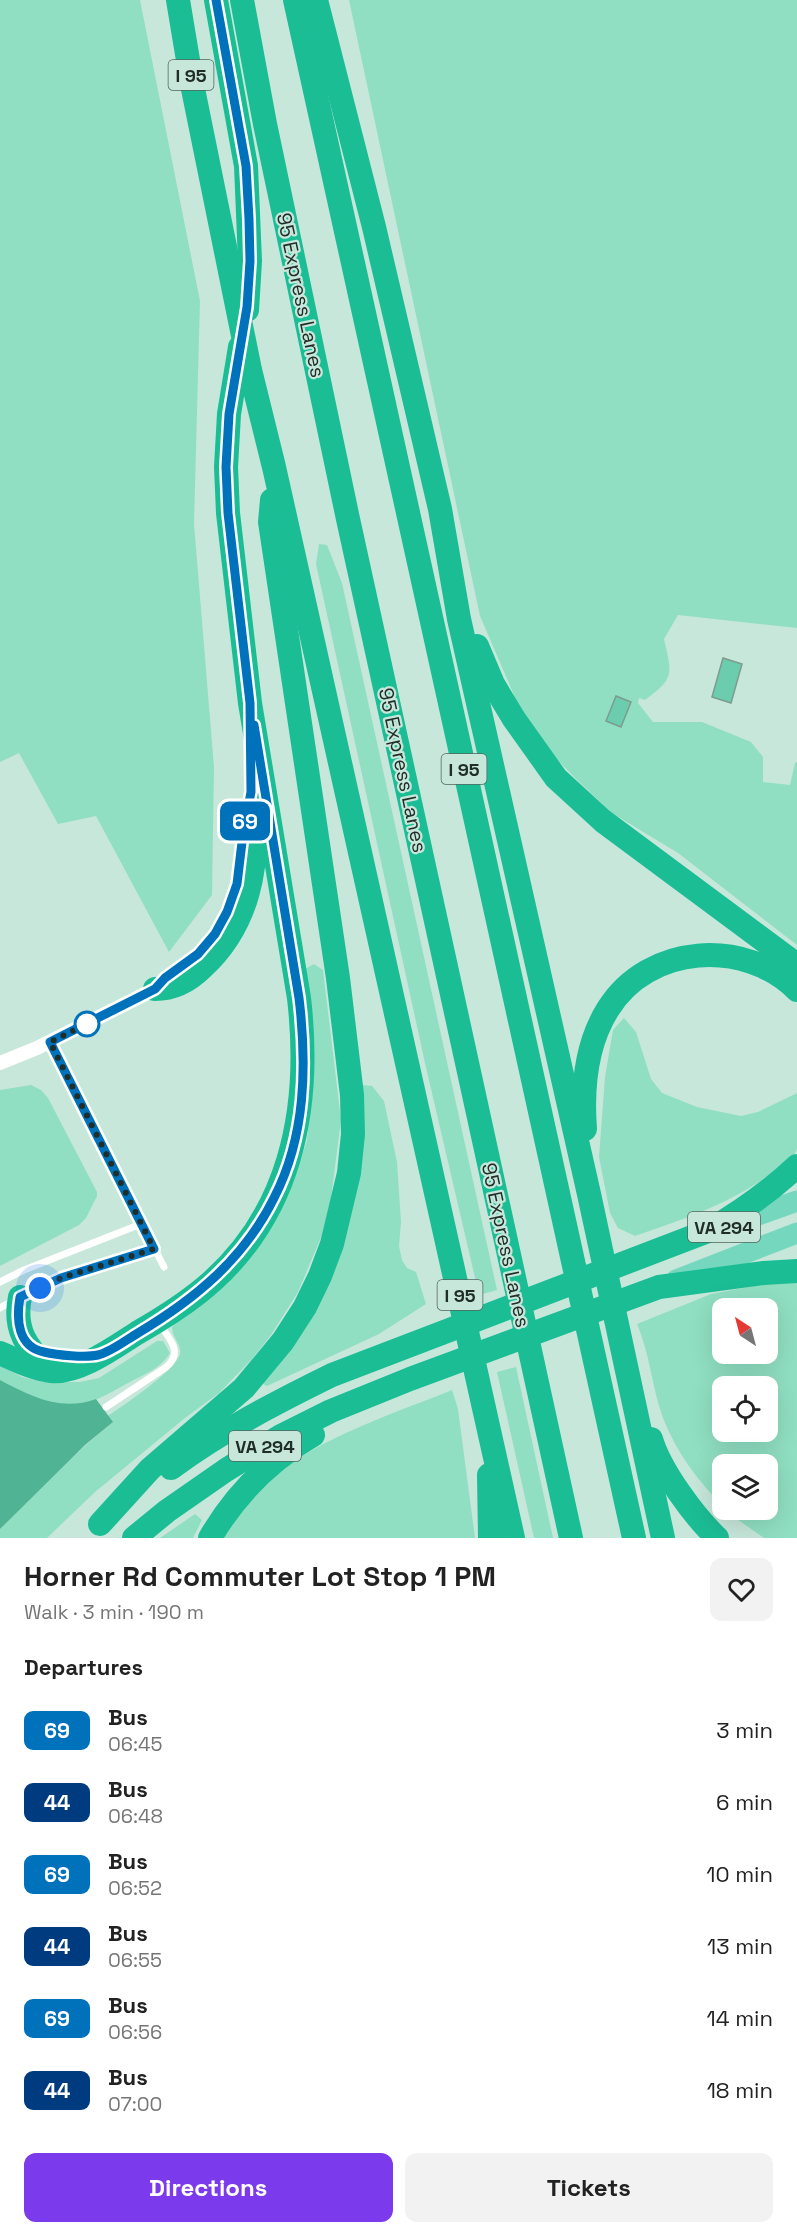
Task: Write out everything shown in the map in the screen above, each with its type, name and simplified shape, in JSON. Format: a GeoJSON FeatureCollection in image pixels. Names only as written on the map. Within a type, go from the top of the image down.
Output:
{"type":"FeatureCollection","features":[{"type":"Feature","properties":{"kind":"highway","name":"I 95"},"geometry":{"type":"LineString","coordinates":[[178,0],[192,84],[250,370],[274,467],[513,1538]]}},
{"type":"Feature","properties":{"kind":"highway"},"geometry":{"type":"LineString","coordinates":[[0,1353],[40,1369],[65,1371],[80,1366],[157,1321],[199,1293],[219,1275],[261,1222],[275,1197],[295,1142],[304,1069],[303,1034],[250,703],[228,513],[226,467],[229,414],[247,307],[250,261],[246,166],[216,0]]}},
{"type":"Feature","properties":{"kind":"highway","name":"95 Express Lanes"},"geometry":{"type":"LineString","coordinates":[[242,0],[267,135],[343,496],[571,1538]]}},
{"type":"Feature","properties":{"kind":"highway","name":"I 95"},"geometry":{"type":"LineString","coordinates":[[295,0],[634,1538]]}},
{"type":"Feature","properties":{"kind":"highway"},"geometry":{"type":"LineString","coordinates":[[316,0],[374,227],[442,523],[482,660],[514,719],[550,770],[603,821],[797,965]]}},
{"type":"Feature","properties":{"kind":"highway"},"geometry":{"type":"LineString","coordinates":[[93,1531],[150,1469],[244,1388],[283,1341],[305,1306],[320,1276],[335,1233],[349,1173],[353,1134],[352,1095],[338,978],[270,522],[274,467]]}},
{"type":"Feature","properties":{"kind":"highway"},"geometry":{"type":"LineString","coordinates":[[442,523],[459,619],[589,1194],[663,1538]]}},
{"type":"Feature","properties":{"kind":"highway"},"geometry":{"type":"LineString","coordinates":[[155,989],[171,989],[199,971],[221,948],[243,911],[256,849],[251,792],[250,703]]}},
{"type":"Feature","properties":{"kind":"highway"},"geometry":{"type":"LineString","coordinates":[[589,1194],[583,1108],[589,1056],[607,1011],[629,984],[664,963],[688,957],[724,955],[763,966],[797,990]]}},
{"type":"Feature","properties":{"kind":"highway"},"geometry":{"type":"LineString","coordinates":[[652,1254],[708,1231],[748,1207],[772,1190],[797,1166]]}},
{"type":"Feature","properties":{"kind":"highway","name":"VA 294"},"geometry":{"type":"LineString","coordinates":[[93,1531],[188,1456],[270,1406],[332,1375],[652,1254]]}},
{"type":"Feature","properties":{"kind":"highway"},"geometry":{"type":"LineString","coordinates":[[659,1287],[764,1273],[797,1271]]}},
{"type":"Feature","properties":{"kind":"highway","name":"VA 294"},"geometry":{"type":"LineString","coordinates":[[134,1538],[167,1511],[226,1470],[281,1436],[331,1411],[410,1379],[659,1287]]}},
{"type":"Feature","properties":{"kind":"highway"},"geometry":{"type":"LineString","coordinates":[[10,1303],[20,1331],[31,1349]]}},
{"type":"Feature","properties":{"kind":"highway"},"geometry":{"type":"LineString","coordinates":[[0,1336],[31,1349],[51,1354],[98,1355]]}},
{"type":"Feature","properties":{"kind":"highway"},"geometry":{"type":"LineString","coordinates":[[622,1348],[652,1443],[668,1474],[694,1514],[717,1538]]}},
{"type":"Feature","properties":{"kind":"highway"},"geometry":{"type":"LineString","coordinates":[[210,1538],[237,1498],[272,1464],[309,1438],[410,1379]]}},
{"type":"Feature","properties":{"kind":"highway"},"geometry":{"type":"LineString","coordinates":[[600,1385],[625,1538]]}},
{"type":"Feature","properties":{"kind":"highway"},"geometry":{"type":"LineString","coordinates":[[488,1421],[490,1538]]}},
{"type":"Feature","properties":{"kind":"main road","name":"VA 294"},"geometry":{"type":"LineString","coordinates":[[652,1254],[797,1201]]}},
{"type":"Feature","properties":{"kind":"main road","name":"VA 294"},"geometry":{"type":"LineString","coordinates":[[659,1287],[797,1233]]}},
{"type":"Feature","properties":{"kind":"street"},"geometry":{"type":"LineString","coordinates":[[0,1063],[50,1042],[155,989]]}},
{"type":"Feature","properties":{"kind":"lane"},"geometry":{"type":"LineString","coordinates":[[50,1042],[164,1267]]}},
{"type":"Feature","properties":{"kind":"lane"},"geometry":{"type":"LineString","coordinates":[[0,1282],[24,1270],[141,1224]]}},
{"type":"Feature","properties":{"kind":"lane"},"geometry":{"type":"LineString","coordinates":[[10,1303],[61,1278],[154,1249]]}},
{"type":"Feature","properties":{"kind":"lane"},"geometry":{"type":"LineString","coordinates":[[106,1407],[165,1368],[173,1360],[174,1346],[157,1321]]}},
{"type":"Feature","properties":{"kind":"shaded area"},"geometry":{"type":"Polygon","coordinates":[[[0,0],[140,0],[200,301],[194,524],[214,767],[212,895],[169,952],[96,816],[58,824],[19,753],[0,762],[0,0]]]}},
{"type":"Feature","properties":{"kind":"shaded area"},"geometry":{"type":"Polygon","coordinates":[[[349,0],[797,0],[797,628],[678,615],[664,639],[669,660],[669,674],[662,686],[645,700],[639,698],[638,703],[653,722],[702,722],[751,742],[763,757],[763,782],[790,785],[797,762],[797,945],[678,853],[612,813],[529,730],[480,616],[349,0]]]}},
{"type":"Feature","properties":{"kind":"shaded area"},"geometry":{"type":"Polygon","coordinates":[[[319,544],[327,545],[342,583],[497,1290],[479,1295],[425,1063],[316,564],[319,544]]]}},
{"type":"Feature","properties":{"kind":"shaded area"},"geometry":{"type":"Polygon","coordinates":[[[314,964],[323,970],[341,1120],[331,1198],[322,1235],[298,1292],[271,1335],[252,1359],[219,1393],[95,1492],[47,1538],[0,1538],[0,1529],[68,1461],[112,1423],[108,1416],[148,1387],[177,1361],[180,1351],[172,1327],[287,1186],[293,1183],[307,1140],[313,1085],[305,969],[314,964]]]}},
{"type":"Feature","properties":{"kind":"shaded area"},"geometry":{"type":"Polygon","coordinates":[[[624,1018],[636,1032],[651,1079],[662,1093],[697,1107],[741,1116],[758,1112],[797,1093],[797,1149],[794,1155],[744,1191],[691,1216],[635,1236],[618,1228],[610,1213],[599,1157],[605,1077],[613,1030],[624,1018]]]}},
{"type":"Feature","properties":{"kind":"shaded area"},"geometry":{"type":"Polygon","coordinates":[[[31,1085],[41,1090],[48,1098],[97,1196],[86,1218],[79,1225],[0,1266],[0,1090],[31,1085]]]}},
{"type":"Feature","properties":{"kind":"shaded area"},"geometry":{"type":"Polygon","coordinates":[[[362,1085],[372,1086],[384,1101],[397,1162],[401,1222],[399,1246],[402,1260],[407,1268],[416,1272],[426,1304],[379,1334],[267,1386],[259,1382],[297,1335],[362,1085]]]}},
{"type":"Feature","properties":{"kind":"shaded area"},"geometry":{"type":"Polygon","coordinates":[[[797,1282],[797,1538],[764,1538],[738,1520],[778,1520],[778,1454],[712,1454],[712,1494],[681,1454],[663,1418],[637,1324],[711,1294],[764,1284],[797,1282]]]}},
{"type":"Feature","properties":{"kind":"shaded area"},"geometry":{"type":"Polygon","coordinates":[[[157,1341],[163,1341],[170,1353],[162,1363],[107,1394],[83,1404],[51,1402],[0,1380],[0,1365],[22,1377],[43,1382],[80,1382],[99,1378],[157,1341]]]}},
{"type":"Feature","properties":{"kind":"shaded area"},"geometry":{"type":"Polygon","coordinates":[[[516,1367],[553,1538],[534,1538],[497,1372],[516,1367]]]}},
{"type":"Feature","properties":{"kind":"shaded area"},"geometry":{"type":"Polygon","coordinates":[[[0,1380],[23,1392],[58,1403],[83,1403],[96,1399],[113,1422],[85,1445],[0,1529],[0,1380]]]}},
{"type":"Feature","properties":{"kind":"shaded area"},"geometry":{"type":"Polygon","coordinates":[[[452,1390],[458,1409],[475,1538],[217,1538],[247,1500],[273,1476],[296,1460],[346,1433],[452,1390]]]}},
{"type":"Feature","properties":{"kind":"shaded area"},"geometry":{"type":"Polygon","coordinates":[[[195,1514],[202,1520],[193,1538],[160,1538],[195,1514]]]}},
{"type":"Feature","properties":{"kind":"building"},"geometry":{"type":"Polygon","coordinates":[[[723,658],[742,664],[731,703],[712,697],[723,658]]]}},
{"type":"Feature","properties":{"kind":"building"},"geometry":{"type":"Polygon","coordinates":[[[616,696],[631,702],[621,727],[606,721],[616,696]]]}},
{"type":"Feature","properties":{"kind":"bus line","name":"69"},"geometry":{"type":"LineString","coordinates":[[216,0],[246,166],[249,219],[250,261],[247,307],[229,414],[226,467],[228,513],[250,703],[251,792],[237,884],[227,912],[207,944],[155,989],[50,1042],[154,1249],[61,1278],[20,1297],[18,1305],[20,1331],[31,1349],[51,1354],[98,1355],[150,1326],[199,1293],[219,1275],[261,1222],[286,1170],[295,1142],[301,1104],[304,1069],[303,1034],[254,725]]}},
{"type":"Feature","properties":{"kind":"route"},"geometry":{"type":"LineString","coordinates":[[40,1288],[61,1278],[154,1249],[50,1042],[87,1024]]}}]}
